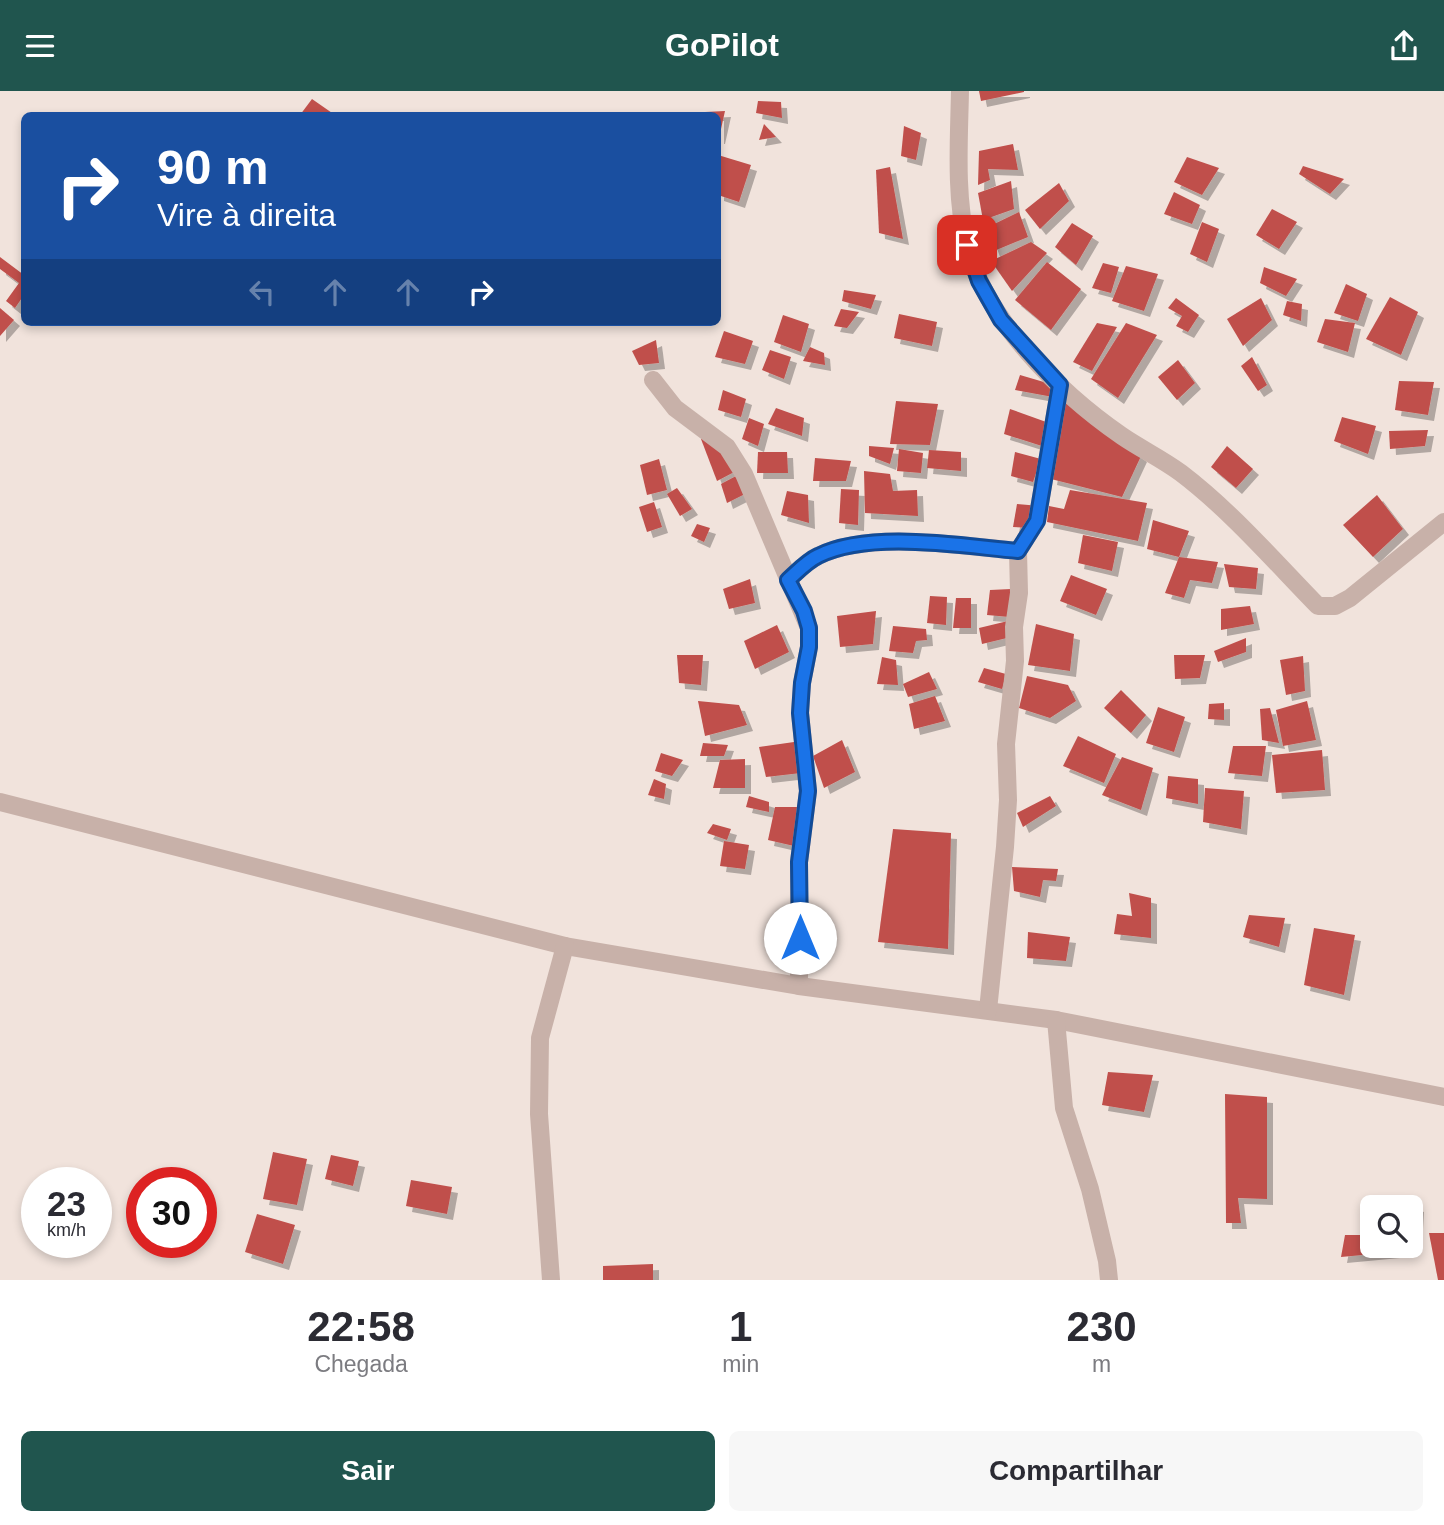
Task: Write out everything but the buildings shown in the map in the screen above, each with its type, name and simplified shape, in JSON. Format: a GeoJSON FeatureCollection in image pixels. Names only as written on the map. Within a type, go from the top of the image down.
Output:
{"type":"FeatureCollection","features":[{"type":"Feature","properties":{"kind":"street"},"geometry":{"type":"LineString","coordinates":[[961,91],[958,177],[967,245],[979,281],[1001,320],[1060,385],[1121,435],[1181,473],[1237,523],[1318,606],[1335,606],[1350,598],[1444,522]]}},
{"type":"Feature","properties":{"kind":"street"},"geometry":{"type":"LineString","coordinates":[[653,380],[674,408],[727,447],[744,474],[809,628],[800,713],[808,791],[799,862],[799,986]]}},
{"type":"Feature","properties":{"kind":"street"},"geometry":{"type":"LineString","coordinates":[[988,1010],[1006,824],[1006,744],[1015,661],[1014,627],[1019,593],[1018,551],[1037,521],[1060,385]]}},
{"type":"Feature","properties":{"kind":"street"},"geometry":{"type":"LineString","coordinates":[[788,580],[816,556],[856,544],[910,542],[1018,551]]}},
{"type":"Feature","properties":{"kind":"street"},"geometry":{"type":"LineString","coordinates":[[0,802],[565,946],[799,986],[1056,1020],[1444,1097]]}},
{"type":"Feature","properties":{"kind":"street"},"geometry":{"type":"LineString","coordinates":[[551,1280],[540,1114],[540,1038],[565,946]]}},
{"type":"Feature","properties":{"kind":"street"},"geometry":{"type":"LineString","coordinates":[[1056,1020],[1064,1108],[1090,1189],[1109,1280]]}},
{"type":"Feature","properties":{"kind":"route"},"geometry":{"type":"LineString","coordinates":[[800,938],[799,862],[808,791],[800,713],[809,628],[804,611],[788,580],[816,556],[856,544],[910,542],[1018,551],[1037,521],[1060,385],[1001,320],[979,281],[967,245]]}}]}
